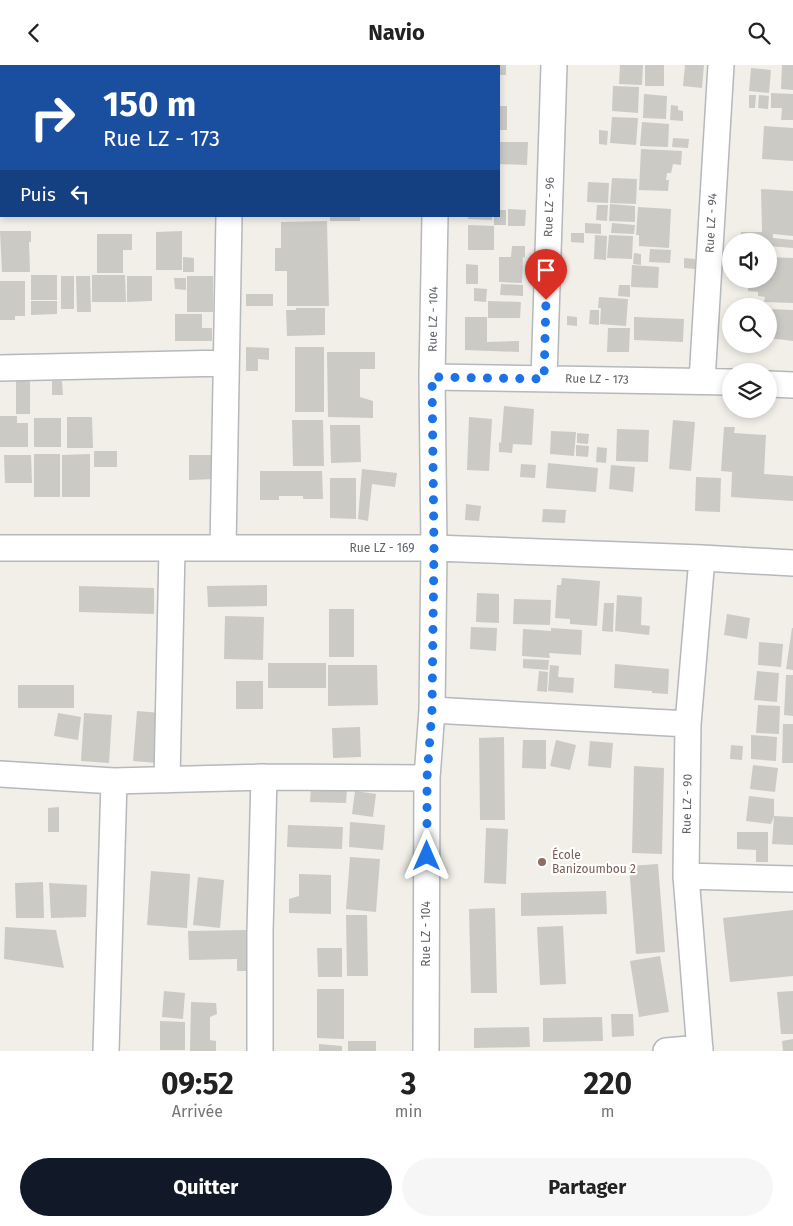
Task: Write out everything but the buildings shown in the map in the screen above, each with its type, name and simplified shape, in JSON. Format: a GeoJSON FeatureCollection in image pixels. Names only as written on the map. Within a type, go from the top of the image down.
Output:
{"type":"FeatureCollection","features":[{"type":"Feature","properties":{"kind":"street","name":"Rue LZ - 96"},"geometry":{"type":"LineString","coordinates":[[544,379],[554,65]]}},
{"type":"Feature","properties":{"kind":"street","name":"Rue LZ - 94"},"geometry":{"type":"LineString","coordinates":[[702,381],[721,65]]}},
{"type":"Feature","properties":{"kind":"street"},"geometry":{"type":"LineString","coordinates":[[223,548],[228,217]]}},
{"type":"Feature","properties":{"kind":"street","name":"Rue LZ - 104"},"geometry":{"type":"LineString","coordinates":[[426,1051],[427,778],[432,710],[434,548],[432,377],[434,217]]}},
{"type":"Feature","properties":{"kind":"street"},"geometry":{"type":"LineString","coordinates":[[0,367],[226,363]]}},
{"type":"Feature","properties":{"kind":"street","name":"Rue LZ - 173"},"geometry":{"type":"LineString","coordinates":[[432,377],[722,382]]}},
{"type":"Feature","properties":{"kind":"street"},"geometry":{"type":"LineString","coordinates":[[777,384],[793,385]]}},
{"type":"Feature","properties":{"kind":"street","name":"Rue LZ - 169"},"geometry":{"type":"LineString","coordinates":[[0,548],[434,548],[793,563]]}},
{"type":"Feature","properties":{"kind":"street"},"geometry":{"type":"LineString","coordinates":[[167,780],[172,549]]}},
{"type":"Feature","properties":{"kind":"street","name":"Rue LZ - 90"},"geometry":{"type":"LineString","coordinates":[[700,1049],[686,876],[688,723],[702,558]]}},
{"type":"Feature","properties":{"kind":"street"},"geometry":{"type":"LineString","coordinates":[[432,710],[688,723]]}},
{"type":"Feature","properties":{"kind":"street"},"geometry":{"type":"LineString","coordinates":[[0,774],[114,781],[264,777],[427,778]]}},
{"type":"Feature","properties":{"kind":"street"},"geometry":{"type":"LineString","coordinates":[[260,1051],[260,931],[264,777]]}},
{"type":"Feature","properties":{"kind":"street"},"geometry":{"type":"LineString","coordinates":[[106,1051],[114,781]]}},
{"type":"Feature","properties":{"kind":"street"},"geometry":{"type":"LineString","coordinates":[[686,876],[793,879]]}},
{"type":"Feature","properties":{"kind":"street"},"geometry":{"type":"LineString","coordinates":[[666,1051],[700,1049]]}},
{"type":"Feature","properties":{"kind":"place","name":"École Banizoumbou 2"},"geometry":{"type":"Point","coordinates":[542,862]}},
{"type":"Feature","properties":{"kind":"route"},"geometry":{"type":"LineString","coordinates":[[427,856],[427,778],[432,710],[434,548],[432,377],[544,379],[546,300]]}}]}
